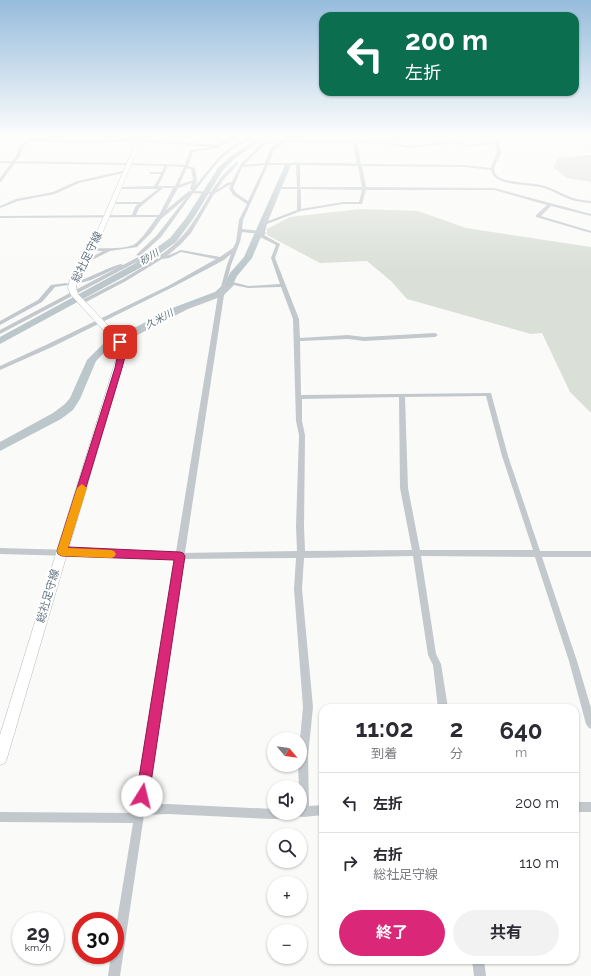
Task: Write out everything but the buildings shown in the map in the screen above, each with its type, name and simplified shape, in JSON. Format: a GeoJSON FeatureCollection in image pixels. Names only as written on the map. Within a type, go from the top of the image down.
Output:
{"type":"FeatureCollection","features":[{"type":"Feature","properties":{"kind":"main road","name":"総社足守線"},"geometry":{"type":"LineString","coordinates":[[78,297],[72,288],[73,282],[91,250],[123,182]]}},
{"type":"Feature","properties":{"kind":"main road"},"geometry":{"type":"LineString","coordinates":[[78,297],[119,341]]}},
{"type":"Feature","properties":{"kind":"main road","name":"総社足守線"},"geometry":{"type":"LineString","coordinates":[[0,758],[118,368],[122,353],[119,341]]}},
{"type":"Feature","properties":{"kind":"street"},"geometry":{"type":"LineString","coordinates":[[0,207],[17,200],[54,193],[80,182]]}},
{"type":"Feature","properties":{"kind":"street"},"geometry":{"type":"LineString","coordinates":[[156,187],[158,182]]}},
{"type":"Feature","properties":{"kind":"street"},"geometry":{"type":"LineString","coordinates":[[91,250],[130,248],[139,244],[160,216],[179,182]]}},
{"type":"Feature","properties":{"kind":"street"},"geometry":{"type":"LineString","coordinates":[[120,188],[176,187],[193,182]]}},
{"type":"Feature","properties":{"kind":"street"},"geometry":{"type":"LineString","coordinates":[[193,191],[192,189],[195,182]]}},
{"type":"Feature","properties":{"kind":"street"},"geometry":{"type":"LineString","coordinates":[[78,297],[145,252],[201,182]]}},
{"type":"Feature","properties":{"kind":"street"},"geometry":{"type":"LineString","coordinates":[[0,332],[78,297],[130,276],[180,243],[198,220],[219,182]]}},
{"type":"Feature","properties":{"kind":"street"},"geometry":{"type":"LineString","coordinates":[[114,976],[222,292],[235,249],[241,220],[259,182]]}},
{"type":"Feature","properties":{"kind":"street"},"geometry":{"type":"LineString","coordinates":[[298,182],[299,210]]}},
{"type":"Feature","properties":{"kind":"street"},"geometry":{"type":"LineString","coordinates":[[265,223],[278,220],[299,210],[343,202],[361,203],[364,189],[363,182]]}},
{"type":"Feature","properties":{"kind":"street"},"geometry":{"type":"LineString","coordinates":[[512,182],[542,186],[572,199],[591,202]]}},
{"type":"Feature","properties":{"kind":"street"},"geometry":{"type":"LineString","coordinates":[[0,217],[160,216],[190,192],[214,192],[228,184],[233,183],[232,192],[248,203]]}},
{"type":"Feature","properties":{"kind":"street"},"geometry":{"type":"LineString","coordinates":[[134,216],[136,208],[162,187]]}},
{"type":"Feature","properties":{"kind":"street"},"geometry":{"type":"LineString","coordinates":[[261,232],[280,188],[494,189],[591,215]]}},
{"type":"Feature","properties":{"kind":"street"},"geometry":{"type":"LineString","coordinates":[[113,202],[144,203]]}},
{"type":"Feature","properties":{"kind":"street"},"geometry":{"type":"LineString","coordinates":[[550,204],[538,216],[591,232]]}},
{"type":"Feature","properties":{"kind":"street"},"geometry":{"type":"LineString","coordinates":[[239,230],[261,232]]}},
{"type":"Feature","properties":{"kind":"street"},"geometry":{"type":"LineString","coordinates":[[261,232],[262,236],[278,244],[273,258],[296,319],[299,421],[302,435],[300,510],[301,554],[298,589],[308,706],[303,756],[303,780]]}},
{"type":"Feature","properties":{"kind":"street"},"geometry":{"type":"LineString","coordinates":[[0,368],[100,321],[220,260],[235,249]]}},
{"type":"Feature","properties":{"kind":"street"},"geometry":{"type":"LineString","coordinates":[[84,263],[110,250]]}},
{"type":"Feature","properties":{"kind":"street"},"geometry":{"type":"LineString","coordinates":[[145,252],[158,258],[167,257],[181,251],[220,260],[229,265]]}},
{"type":"Feature","properties":{"kind":"street"},"geometry":{"type":"LineString","coordinates":[[77,282],[93,278],[112,266],[128,263]]}},
{"type":"Feature","properties":{"kind":"street"},"geometry":{"type":"LineString","coordinates":[[0,323],[40,301],[53,286],[66,284]]}},
{"type":"Feature","properties":{"kind":"street"},"geometry":{"type":"LineString","coordinates":[[119,341],[222,292],[233,284],[248,287],[283,284]]}},
{"type":"Feature","properties":{"kind":"street"},"geometry":{"type":"LineString","coordinates":[[297,340],[348,337],[364,339],[435,336]]}},
{"type":"Feature","properties":{"kind":"street"},"geometry":{"type":"LineString","coordinates":[[299,397],[489,394],[505,456],[573,661],[591,724]]}},
{"type":"Feature","properties":{"kind":"street"},"geometry":{"type":"LineString","coordinates":[[402,395],[404,488],[417,554],[432,656],[437,664],[442,704]]}},
{"type":"Feature","properties":{"kind":"street"},"geometry":{"type":"LineString","coordinates":[[0,551],[62,551],[180,556],[301,554],[591,554]]}},
{"type":"Feature","properties":{"kind":"street"},"geometry":{"type":"LineString","coordinates":[[579,807],[591,807]]}},
{"type":"Feature","properties":{"kind":"street"},"geometry":{"type":"LineString","coordinates":[[0,817],[140,814],[168,809],[267,814]]}},
{"type":"Feature","properties":{"kind":"street"},"geometry":{"type":"LineString","coordinates":[[307,812],[319,810]]}},
{"type":"Feature","properties":{"kind":"street"},"geometry":{"type":"LineString","coordinates":[[478,964],[480,976]]}},
{"type":"Feature","properties":{"kind":"shaded area"},"geometry":{"type":"Polygon","coordinates":[[[360,209],[418,211],[466,228],[591,247],[591,413],[570,392],[542,333],[531,334],[407,299],[391,281],[367,261],[320,263],[267,235],[267,229],[290,217],[360,209]]]}},
{"type":"Feature","properties":{"kind":"waterway","name":"砂川"},"geometry":{"type":"LineString","coordinates":[[0,341],[137,266],[173,240],[189,219],[212,182]]}},
{"type":"Feature","properties":{"kind":"waterway","name":"久米川"},"geometry":{"type":"LineString","coordinates":[[0,447],[57,416],[69,407],[75,399],[92,360],[106,346],[178,309],[218,294],[229,284],[233,275],[248,258],[281,182]]}},
{"type":"Feature","properties":{"kind":"slow traffic"},"geometry":{"type":"LineString","coordinates":[[82,488],[62,551],[111,554]]}},
{"type":"Feature","properties":{"kind":"route"},"geometry":{"type":"LineString","coordinates":[[120,342],[122,353],[118,368],[62,551],[180,556],[142,796]]}}]}
